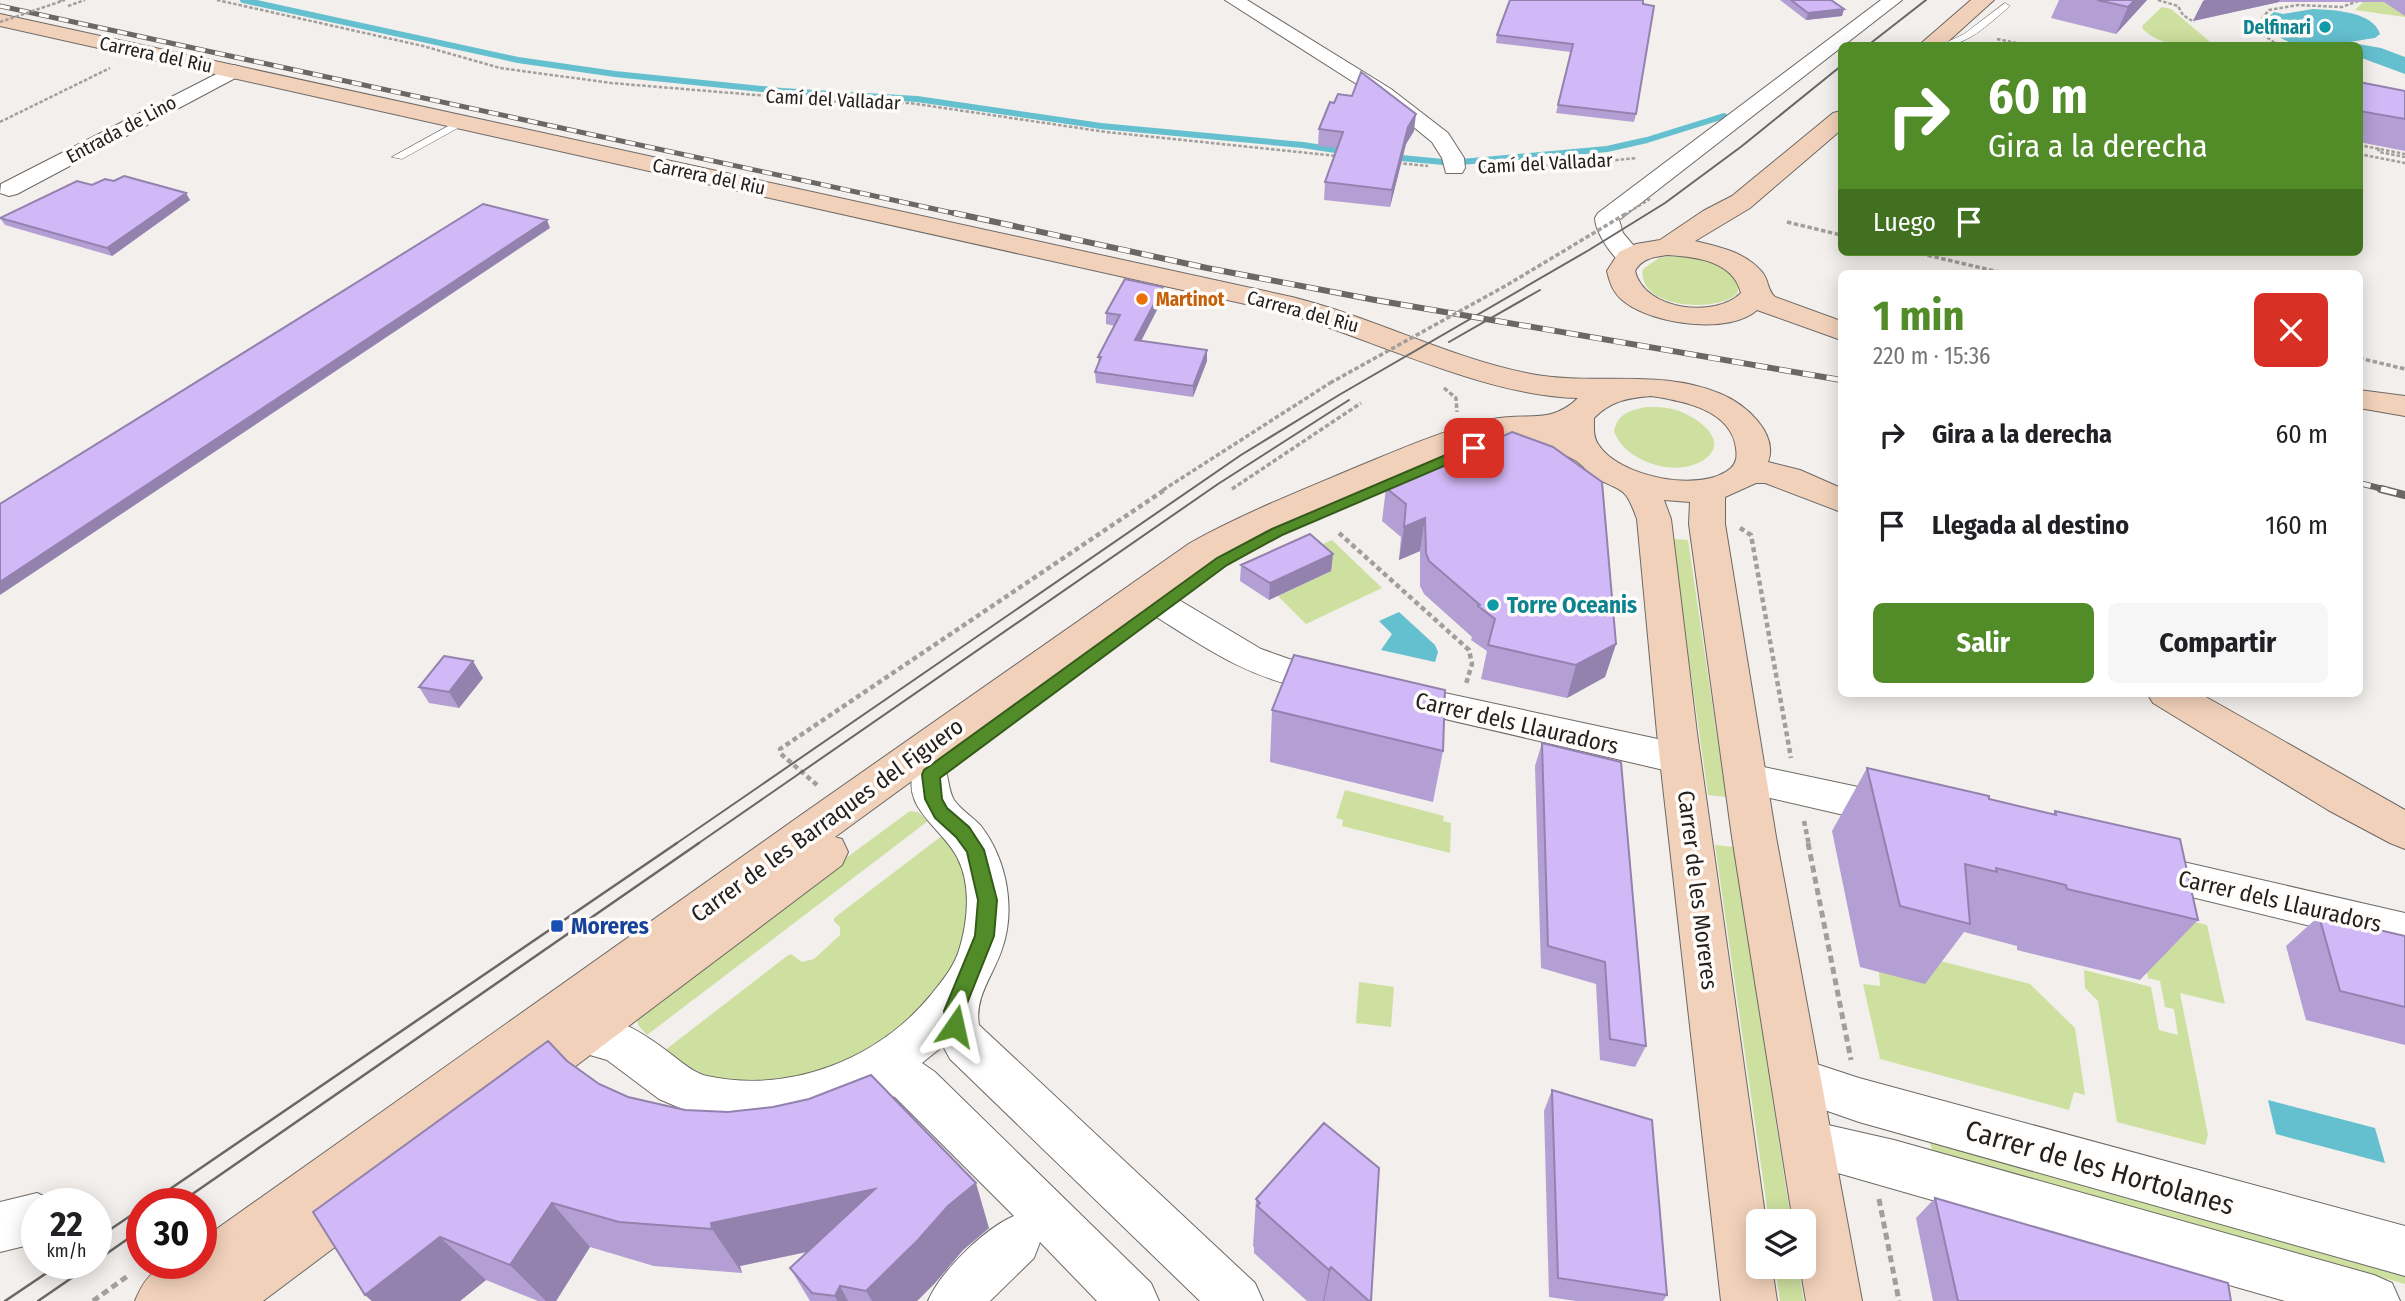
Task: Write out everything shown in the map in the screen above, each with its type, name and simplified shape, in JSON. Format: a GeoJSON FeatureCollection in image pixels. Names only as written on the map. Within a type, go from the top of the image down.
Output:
{"type":"FeatureCollection","features":[{"type":"Feature","properties":{"kind":"street","name":"Camí del Valladar"},"geometry":{"type":"LineString","coordinates":[[1234,0],[1384,93],[1440,138],[1453,158],[1454,168]]}},
{"type":"Feature","properties":{"kind":"street"},"geometry":{"type":"LineString","coordinates":[[1631,258],[1624,246],[1610,234],[1606,226],[1607,218],[1893,0]]}},
{"type":"Feature","properties":{"kind":"street"},"geometry":{"type":"LineString","coordinates":[[1935,42],[1994,3]]}},
{"type":"Feature","properties":{"kind":"street","name":"Carrera del Riu"},"geometry":{"type":"LineString","coordinates":[[5,22],[1292,306],[1354,324],[1456,364],[1506,378],[1576,389],[1616,389]]}},
{"type":"Feature","properties":{"kind":"street","name":"Entrada de Lino"},"geometry":{"type":"LineString","coordinates":[[9,189],[234,71]]}},
{"type":"Feature","properties":{"kind":"street"},"geometry":{"type":"LineString","coordinates":[[1667,247],[1741,202],[1838,121]]}},
{"type":"Feature","properties":{"kind":"street"},"geometry":{"type":"LineString","coordinates":[[1731,261],[1721,242],[1741,202]]}},
{"type":"Feature","properties":{"kind":"street"},"geometry":{"type":"LineString","coordinates":[[1621,206],[1622,217],[1632,230],[1667,247]]}},
{"type":"Feature","properties":{"kind":"street"},"geometry":{"type":"LineString","coordinates":[[1722,316],[1746,308],[1756,295],[1752,277],[1731,261],[1698,249],[1667,247],[1650,249],[1631,258],[1624,265],[1622,279],[1634,295],[1674,313],[1722,316],[1838,331]]}},
{"type":"Feature","properties":{"kind":"street"},"geometry":{"type":"LineString","coordinates":[[1756,295],[1772,308],[1838,330]]}},
{"type":"Feature","properties":{"kind":"street","name":"Carrera del Riu"},"geometry":{"type":"LineString","coordinates":[[1394,341],[1440,368],[1541,398],[1581,429]]}},
{"type":"Feature","properties":{"kind":"street"},"geometry":{"type":"LineString","coordinates":[[1440,368],[1472,391],[1480,408],[1469,424],[1447,442]]}},
{"type":"Feature","properties":{"kind":"street"},"geometry":{"type":"LineString","coordinates":[[1833,1301],[1745,778],[1707,524],[1707,496],[1728,482],[1754,459],[1754,444],[1742,422],[1722,406],[1696,394],[1667,387],[1616,389],[1596,397],[1581,429],[1609,472],[1635,483],[1664,490],[1728,482],[1753,472],[1774,475],[1838,500]]}},
{"type":"Feature","properties":{"kind":"street"},"geometry":{"type":"LineString","coordinates":[[2363,400],[2405,405]]}},
{"type":"Feature","properties":{"kind":"street","name":"Carrer de les Barraques del Figuero"},"geometry":{"type":"LineString","coordinates":[[149,1286],[859,796],[1203,551],[1280,512],[1447,442],[1496,428],[1549,425],[1581,429]]}},
{"type":"Feature","properties":{"kind":"street","name":"Carrer de les Barraques del Figuero"},"geometry":{"type":"LineString","coordinates":[[216,1301],[1162,605],[1250,545],[1487,442],[1511,439],[1540,441],[1581,429]]}},
{"type":"Feature","properties":{"kind":"street"},"geometry":{"type":"LineString","coordinates":[[1751,435],[1838,494]]}},
{"type":"Feature","properties":{"kind":"street","name":"Carrer de les Moreres"},"geometry":{"type":"LineString","coordinates":[[1635,483],[1648,502],[1654,519],[1681,759],[1749,1301]]}},
{"type":"Feature","properties":{"kind":"street","name":"Carrer dels Llauradors"},"geometry":{"type":"LineString","coordinates":[[1162,605],[1265,665],[1681,759]]}},
{"type":"Feature","properties":{"kind":"street"},"geometry":{"type":"LineString","coordinates":[[2174,697],[2343,798],[2405,831]]}},
{"type":"Feature","properties":{"kind":"street","name":"Carrer de les Barraques del Figuero"},"geometry":{"type":"LineString","coordinates":[[582,1034],[626,1047],[665,1079],[707,1098],[783,1101],[827,1090],[893,1059],[943,1018],[960,995],[975,965],[985,936],[988,900],[975,850],[963,832],[941,813],[934,799],[930,775]]}},
{"type":"Feature","properties":{"kind":"street"},"geometry":{"type":"LineString","coordinates":[[1745,778],[1931,820]]}},
{"type":"Feature","properties":{"kind":"street","name":"Carrer dels Llauradors"},"geometry":{"type":"LineString","coordinates":[[2115,863],[2405,931]]}},
{"type":"Feature","properties":{"kind":"street"},"geometry":{"type":"LineString","coordinates":[[960,995],[954,1011],[955,1026],[966,1044],[1237,1301]]}},
{"type":"Feature","properties":{"kind":"street"},"geometry":{"type":"LineString","coordinates":[[863,1075],[888,1071],[905,1076],[919,1087],[1133,1301]]}},
{"type":"Feature","properties":{"kind":"street","name":"Carrer de les Hortolanes"},"geometry":{"type":"LineString","coordinates":[[1796,1079],[1882,1106],[2405,1251]]}},
{"type":"Feature","properties":{"kind":"street"},"geometry":{"type":"LineString","coordinates":[[1806,1143],[1895,1164],[2374,1301]]}},
{"type":"Feature","properties":{"kind":"street"},"geometry":{"type":"LineString","coordinates":[[0,1227],[21,1222]]}},
{"type":"Feature","properties":{"kind":"street"},"geometry":{"type":"LineString","coordinates":[[954,1301],[1016,1240]]}},
{"type":"Feature","properties":{"kind":"lane"},"geometry":{"type":"LineString","coordinates":[[1953,42],[1967,36],[1994,3]]}},
{"type":"Feature","properties":{"kind":"lane"},"geometry":{"type":"LineString","coordinates":[[398,157],[461,122]]}},
{"type":"Feature","properties":{"kind":"path"},"geometry":{"type":"LineString","coordinates":[[59,0],[64,0]]}},
{"type":"Feature","properties":{"kind":"path"},"geometry":{"type":"LineString","coordinates":[[5,22],[64,0]]}},
{"type":"Feature","properties":{"kind":"path"},"geometry":{"type":"LineString","coordinates":[[68,6],[85,0]]}},
{"type":"Feature","properties":{"kind":"path","name":"Camí del Valladar"},"geometry":{"type":"LineString","coordinates":[[217,0],[423,46],[500,68],[625,84],[841,102],[910,103],[1106,132],[1348,158]]}},
{"type":"Feature","properties":{"kind":"path"},"geometry":{"type":"LineString","coordinates":[[2158,0],[2178,6],[2183,15],[2194,22]]}},
{"type":"Feature","properties":{"kind":"path"},"geometry":{"type":"LineString","coordinates":[[2273,42],[2260,32],[2258,23],[2269,10],[2305,4],[2345,7],[2354,6],[2361,0]]}},
{"type":"Feature","properties":{"kind":"path"},"geometry":{"type":"LineString","coordinates":[[1994,38],[2012,42]]}},
{"type":"Feature","properties":{"kind":"path"},"geometry":{"type":"LineString","coordinates":[[0,122],[118,64]]}},
{"type":"Feature","properties":{"kind":"path"},"geometry":{"type":"LineString","coordinates":[[2363,146],[2378,148],[2379,152],[2405,155]]}},
{"type":"Feature","properties":{"kind":"path"},"geometry":{"type":"LineString","coordinates":[[2363,155],[2405,163]]}},
{"type":"Feature","properties":{"kind":"path","name":"Camí del Valladar"},"geometry":{"type":"LineString","coordinates":[[1388,162],[1454,168],[1567,165],[1637,158]]}},
{"type":"Feature","properties":{"kind":"path"},"geometry":{"type":"LineString","coordinates":[[786,744],[1244,436],[1330,383],[1507,285],[1650,199]]}},
{"type":"Feature","properties":{"kind":"path"},"geometry":{"type":"LineString","coordinates":[[1787,222],[1838,233]]}},
{"type":"Feature","properties":{"kind":"path"},"geometry":{"type":"LineString","coordinates":[[1931,256],[1990,270]]}},
{"type":"Feature","properties":{"kind":"path"},"geometry":{"type":"LineString","coordinates":[[2363,359],[2405,369]]}},
{"type":"Feature","properties":{"kind":"path"},"geometry":{"type":"LineString","coordinates":[[1232,489],[1361,403]]}},
{"type":"Feature","properties":{"kind":"path"},"geometry":{"type":"LineString","coordinates":[[1339,533],[1469,650],[1472,664],[1466,684]]}},
{"type":"Feature","properties":{"kind":"path"},"geometry":{"type":"LineString","coordinates":[[1751,535],[1793,767]]}},
{"type":"Feature","properties":{"kind":"path"},"geometry":{"type":"LineString","coordinates":[[1802,813],[1853,1069]]}},
{"type":"Feature","properties":{"kind":"path"},"geometry":{"type":"LineString","coordinates":[[1878,1195],[1899,1301]]}},
{"type":"Feature","properties":{"kind":"path"},"geometry":{"type":"LineString","coordinates":[[93,1301],[149,1286]]}},
{"type":"Feature","properties":{"kind":"green space"},"geometry":{"type":"Polygon","coordinates":[[[2405,0],[2405,17],[2355,10],[2364,1],[2405,0]]]}},
{"type":"Feature","properties":{"kind":"green space"},"geometry":{"type":"Polygon","coordinates":[[[2162,7],[2171,9],[2210,42],[2166,42],[2149,35],[2142,28],[2162,7]]]}},
{"type":"Feature","properties":{"kind":"green space"},"geometry":{"type":"Polygon","coordinates":[[[1672,256],[1701,259],[1720,266],[1739,286],[1737,294],[1712,304],[1695,305],[1664,299],[1652,292],[1644,282],[1643,269],[1659,258],[1672,256]]]}},
{"type":"Feature","properties":{"kind":"green space"},"geometry":{"type":"Polygon","coordinates":[[[1647,407],[1675,410],[1694,418],[1713,437],[1712,452],[1694,465],[1681,467],[1667,467],[1640,459],[1620,442],[1614,431],[1626,413],[1647,407]]]}},
{"type":"Feature","properties":{"kind":"green space"},"geometry":{"type":"Polygon","coordinates":[[[1672,539],[1688,540],[1726,797],[1708,795],[1672,539]]]}},
{"type":"Feature","properties":{"kind":"green space"},"geometry":{"type":"Polygon","coordinates":[[[1332,540],[1382,588],[1306,624],[1278,596],[1331,571],[1309,550],[1332,540]]]}},
{"type":"Feature","properties":{"kind":"green space"},"geometry":{"type":"Polygon","coordinates":[[[1345,790],[1444,816],[1443,821],[1451,823],[1450,853],[1342,826],[1343,820],[1336,818],[1345,790]]]}},
{"type":"Feature","properties":{"kind":"green space"},"geometry":{"type":"Polygon","coordinates":[[[910,811],[918,812],[928,821],[647,1035],[638,1025],[637,1018],[643,1007],[910,811]]]}},
{"type":"Feature","properties":{"kind":"green space"},"geometry":{"type":"Polygon","coordinates":[[[943,835],[962,868],[967,886],[969,904],[964,941],[945,982],[888,1042],[859,1057],[800,1080],[753,1085],[713,1077],[693,1069],[664,1051],[787,956],[791,954],[802,962],[814,959],[840,935],[840,927],[834,918],[943,835]]]}},
{"type":"Feature","properties":{"kind":"green space"},"geometry":{"type":"Polygon","coordinates":[[[1715,845],[1734,847],[1789,1209],[1767,1209],[1715,845]]]}},
{"type":"Feature","properties":{"kind":"green space"},"geometry":{"type":"Polygon","coordinates":[[[2154,912],[2207,925],[2225,1004],[2180,993],[2208,1135],[2205,1145],[2117,1122],[2098,1001],[2085,988],[2084,970],[2151,987],[2159,1030],[2178,1035],[2174,1009],[2165,1007],[2160,981],[2148,978],[2140,932],[2154,912]]]}},
{"type":"Feature","properties":{"kind":"green space"},"geometry":{"type":"Polygon","coordinates":[[[1917,955],[2030,984],[2075,1028],[2085,1095],[2074,1092],[2069,1110],[1880,1059],[1863,984],[1880,986],[1879,972],[1917,955]]]}},
{"type":"Feature","properties":{"kind":"green space"},"geometry":{"type":"Polygon","coordinates":[[[1359,982],[1394,987],[1391,1027],[1356,1023],[1359,982]]]}},
{"type":"Feature","properties":{"kind":"green space"},"geometry":{"type":"Polygon","coordinates":[[[1929,1139],[2405,1274],[2405,1284],[1932,1150],[1929,1139]]]}},
{"type":"Feature","properties":{"kind":"green space"},"geometry":{"type":"Polygon","coordinates":[[[1777,1279],[1800,1279],[1804,1301],[1780,1301],[1777,1279]]]}},
{"type":"Feature","properties":{"kind":"water","name":"Delfinari"},"geometry":{"type":"Polygon","coordinates":[[[2313,9],[2351,13],[2376,26],[2380,34],[2375,38],[2349,42],[2290,42],[2275,34],[2275,21],[2266,19],[2274,12],[2283,14],[2313,9]]]}},
{"type":"Feature","properties":{"kind":"water"},"geometry":{"type":"Polygon","coordinates":[[[2363,45],[2405,57],[2405,74],[2363,58],[2363,45]]]}},
{"type":"Feature","properties":{"kind":"water"},"geometry":{"type":"Polygon","coordinates":[[[1399,612],[1435,645],[1438,652],[1435,662],[1381,650],[1392,634],[1379,621],[1399,612]]]}},
{"type":"Feature","properties":{"kind":"water"},"geometry":{"type":"Polygon","coordinates":[[[2268,1100],[2375,1128],[2385,1163],[2276,1134],[2268,1100]]]}},
{"type":"Feature","properties":{"kind":"building"},"geometry":{"type":"Polygon","coordinates":[[[1510,0],[1643,0],[1643,4],[1654,6],[1636,114],[1558,105],[1573,44],[1497,35],[1510,0]]]}},
{"type":"Feature","properties":{"kind":"building"},"geometry":{"type":"Polygon","coordinates":[[[1791,0],[1831,0],[1844,9],[1808,13],[1791,0]]]}},
{"type":"Feature","properties":{"kind":"building"},"geometry":{"type":"Polygon","coordinates":[[[2097,0],[2135,0],[2128,7],[2097,0]]]}},
{"type":"Feature","properties":{"kind":"building"},"geometry":{"type":"Polygon","coordinates":[[[1361,72],[1416,114],[1408,127],[1392,190],[1325,182],[1343,132],[1319,129],[1330,102],[1334,103],[1338,94],[1352,96],[1361,72]]]}},
{"type":"Feature","properties":{"kind":"building"},"geometry":{"type":"Polygon","coordinates":[[[2363,83],[2405,91],[2405,119],[2363,112],[2363,83]]]}},
{"type":"Feature","properties":{"kind":"building"},"geometry":{"type":"Polygon","coordinates":[[[124,176],[186,193],[107,248],[0,218],[77,181],[92,185],[105,179],[114,181],[124,176]]]}},
{"type":"Feature","properties":{"kind":"building"},"geometry":{"type":"Polygon","coordinates":[[[483,204],[547,220],[0,582],[0,504],[483,204]]]}},
{"type":"Feature","properties":{"kind":"building"},"geometry":{"type":"Polygon","coordinates":[[[1125,279],[1163,287],[1135,340],[1207,350],[1193,386],[1095,372],[1101,357],[1098,357],[1120,315],[1106,313],[1125,279]]]}},
{"type":"Feature","properties":{"kind":"building"},"geometry":{"type":"Polygon","coordinates":[[[1512,432],[1553,447],[1602,482],[1616,644],[1576,665],[1488,645],[1495,619],[1429,561],[1426,553],[1425,518],[1404,527],[1406,504],[1386,488],[1512,432]]]}},
{"type":"Feature","properties":{"kind":"building"},"geometry":{"type":"Polygon","coordinates":[[[1310,534],[1333,554],[1270,583],[1241,565],[1310,534]]]}},
{"type":"Feature","properties":{"kind":"building"},"geometry":{"type":"Polygon","coordinates":[[[1294,655],[1445,690],[1443,751],[1272,710],[1294,655]]]}},
{"type":"Feature","properties":{"kind":"building"},"geometry":{"type":"Polygon","coordinates":[[[444,656],[473,661],[449,692],[419,687],[444,656]]]}},
{"type":"Feature","properties":{"kind":"building"},"geometry":{"type":"Polygon","coordinates":[[[1542,743],[1621,762],[1646,1046],[1610,1039],[1605,962],[1548,946],[1542,743]]]}},
{"type":"Feature","properties":{"kind":"building"},"geometry":{"type":"Polygon","coordinates":[[[1867,768],[1989,796],[1989,799],[2056,815],[2055,811],[2180,839],[2198,920],[2067,889],[2066,885],[1996,868],[1997,872],[1965,864],[1970,924],[1900,906],[1867,768]]]}},
{"type":"Feature","properties":{"kind":"building"},"geometry":{"type":"Polygon","coordinates":[[[2319,916],[2405,936],[2405,1007],[2340,991],[2319,916]]]}},
{"type":"Feature","properties":{"kind":"building"},"geometry":{"type":"Polygon","coordinates":[[[548,1041],[567,1061],[599,1084],[628,1097],[685,1110],[728,1112],[773,1107],[809,1099],[871,1075],[976,1183],[948,1206],[866,1291],[840,1286],[835,1296],[812,1293],[790,1268],[875,1189],[711,1223],[712,1229],[619,1222],[552,1203],[510,1265],[440,1237],[365,1295],[313,1212],[548,1041]]]}},
{"type":"Feature","properties":{"kind":"building"},"geometry":{"type":"Polygon","coordinates":[[[1552,1090],[1652,1120],[1667,1295],[1558,1278],[1552,1090]]]}},
{"type":"Feature","properties":{"kind":"building"},"geometry":{"type":"Polygon","coordinates":[[[1324,1123],[1379,1168],[1371,1301],[1331,1267],[1329,1270],[1257,1206],[1260,1203],[1256,1199],[1324,1123]]]}},
{"type":"Feature","properties":{"kind":"building"},"geometry":{"type":"Polygon","coordinates":[[[1935,1198],[2228,1283],[2231,1301],[1958,1301],[1935,1198]]]}},
{"type":"Feature","properties":{"kind":"waterway"},"geometry":{"type":"LineString","coordinates":[[243,0],[518,60],[615,74],[782,91],[917,99],[1101,126],[1303,145],[1348,152]]}},
{"type":"Feature","properties":{"kind":"waterway"},"geometry":{"type":"LineString","coordinates":[[1461,162],[1607,149],[1647,140],[1724,116]]}},
{"type":"Feature","properties":{"kind":"waterway"},"geometry":{"type":"LineString","coordinates":[[1391,157],[1443,162]]}},
{"type":"Feature","properties":{"kind":"tram line"},"geometry":{"type":"LineString","coordinates":[[1872,42],[1926,0]]}},
{"type":"Feature","properties":{"kind":"tram line"},"geometry":{"type":"LineString","coordinates":[[674,845],[1241,455],[1665,203],[1742,146],[1838,68]]}},
{"type":"Feature","properties":{"kind":"tram line"},"geometry":{"type":"LineString","coordinates":[[1449,342],[1540,290]]}},
{"type":"Feature","properties":{"kind":"tram line"},"geometry":{"type":"LineString","coordinates":[[696,845],[1218,484],[1349,400]]}},
{"type":"Feature","properties":{"kind":"tram line"},"geometry":{"type":"LineString","coordinates":[[171,1188],[677,843]]}},
{"type":"Feature","properties":{"kind":"tram line"},"geometry":{"type":"LineString","coordinates":[[201,1188],[699,843]]}},
{"type":"Feature","properties":{"kind":"tram line"},"geometry":{"type":"LineString","coordinates":[[112,1228],[126,1219]]}},
{"type":"Feature","properties":{"kind":"tram line"},"geometry":{"type":"LineString","coordinates":[[112,1250],[126,1240]]}},
{"type":"Feature","properties":{"kind":"tram line"},"geometry":{"type":"LineString","coordinates":[[5,1301],[38,1279]]}},
{"type":"Feature","properties":{"kind":"tram line"},"geometry":{"type":"LineString","coordinates":[[38,1301],[70,1279]]}},
{"type":"Feature","properties":{"kind":"railway"},"geometry":{"type":"LineString","coordinates":[[0,6],[962,215]]}},
{"type":"Feature","properties":{"kind":"railway"},"geometry":{"type":"LineString","coordinates":[[954,213],[1207,268],[1375,300],[1838,379]]}},
{"type":"Feature","properties":{"kind":"railway"},"geometry":{"type":"LineString","coordinates":[[2363,484],[2387,490]]}},
{"type":"Feature","properties":{"kind":"railway"},"geometry":{"type":"LineString","coordinates":[[2381,489],[2405,495]]}},
{"type":"Feature","properties":{"kind":"place","name":"Delfinari"},"geometry":{"type":"Point","coordinates":[2325,27]}},
{"type":"Feature","properties":{"kind":"place","name":"Martinot"},"geometry":{"type":"Point","coordinates":[1142,299]}},
{"type":"Feature","properties":{"kind":"place","name":"Torre Oceanis"},"geometry":{"type":"Point","coordinates":[1493,605]}},
{"type":"Feature","properties":{"kind":"place","name":"Moreres"},"geometry":{"type":"Point","coordinates":[557,926]}},
{"type":"Feature","properties":{"kind":"route"},"geometry":{"type":"LineString","coordinates":[[955,1026],[954,1011],[985,936],[988,900],[983,871],[975,850],[963,832],[941,813],[934,799],[930,775],[1198,578],[1250,545],[1474,448]]}}]}
